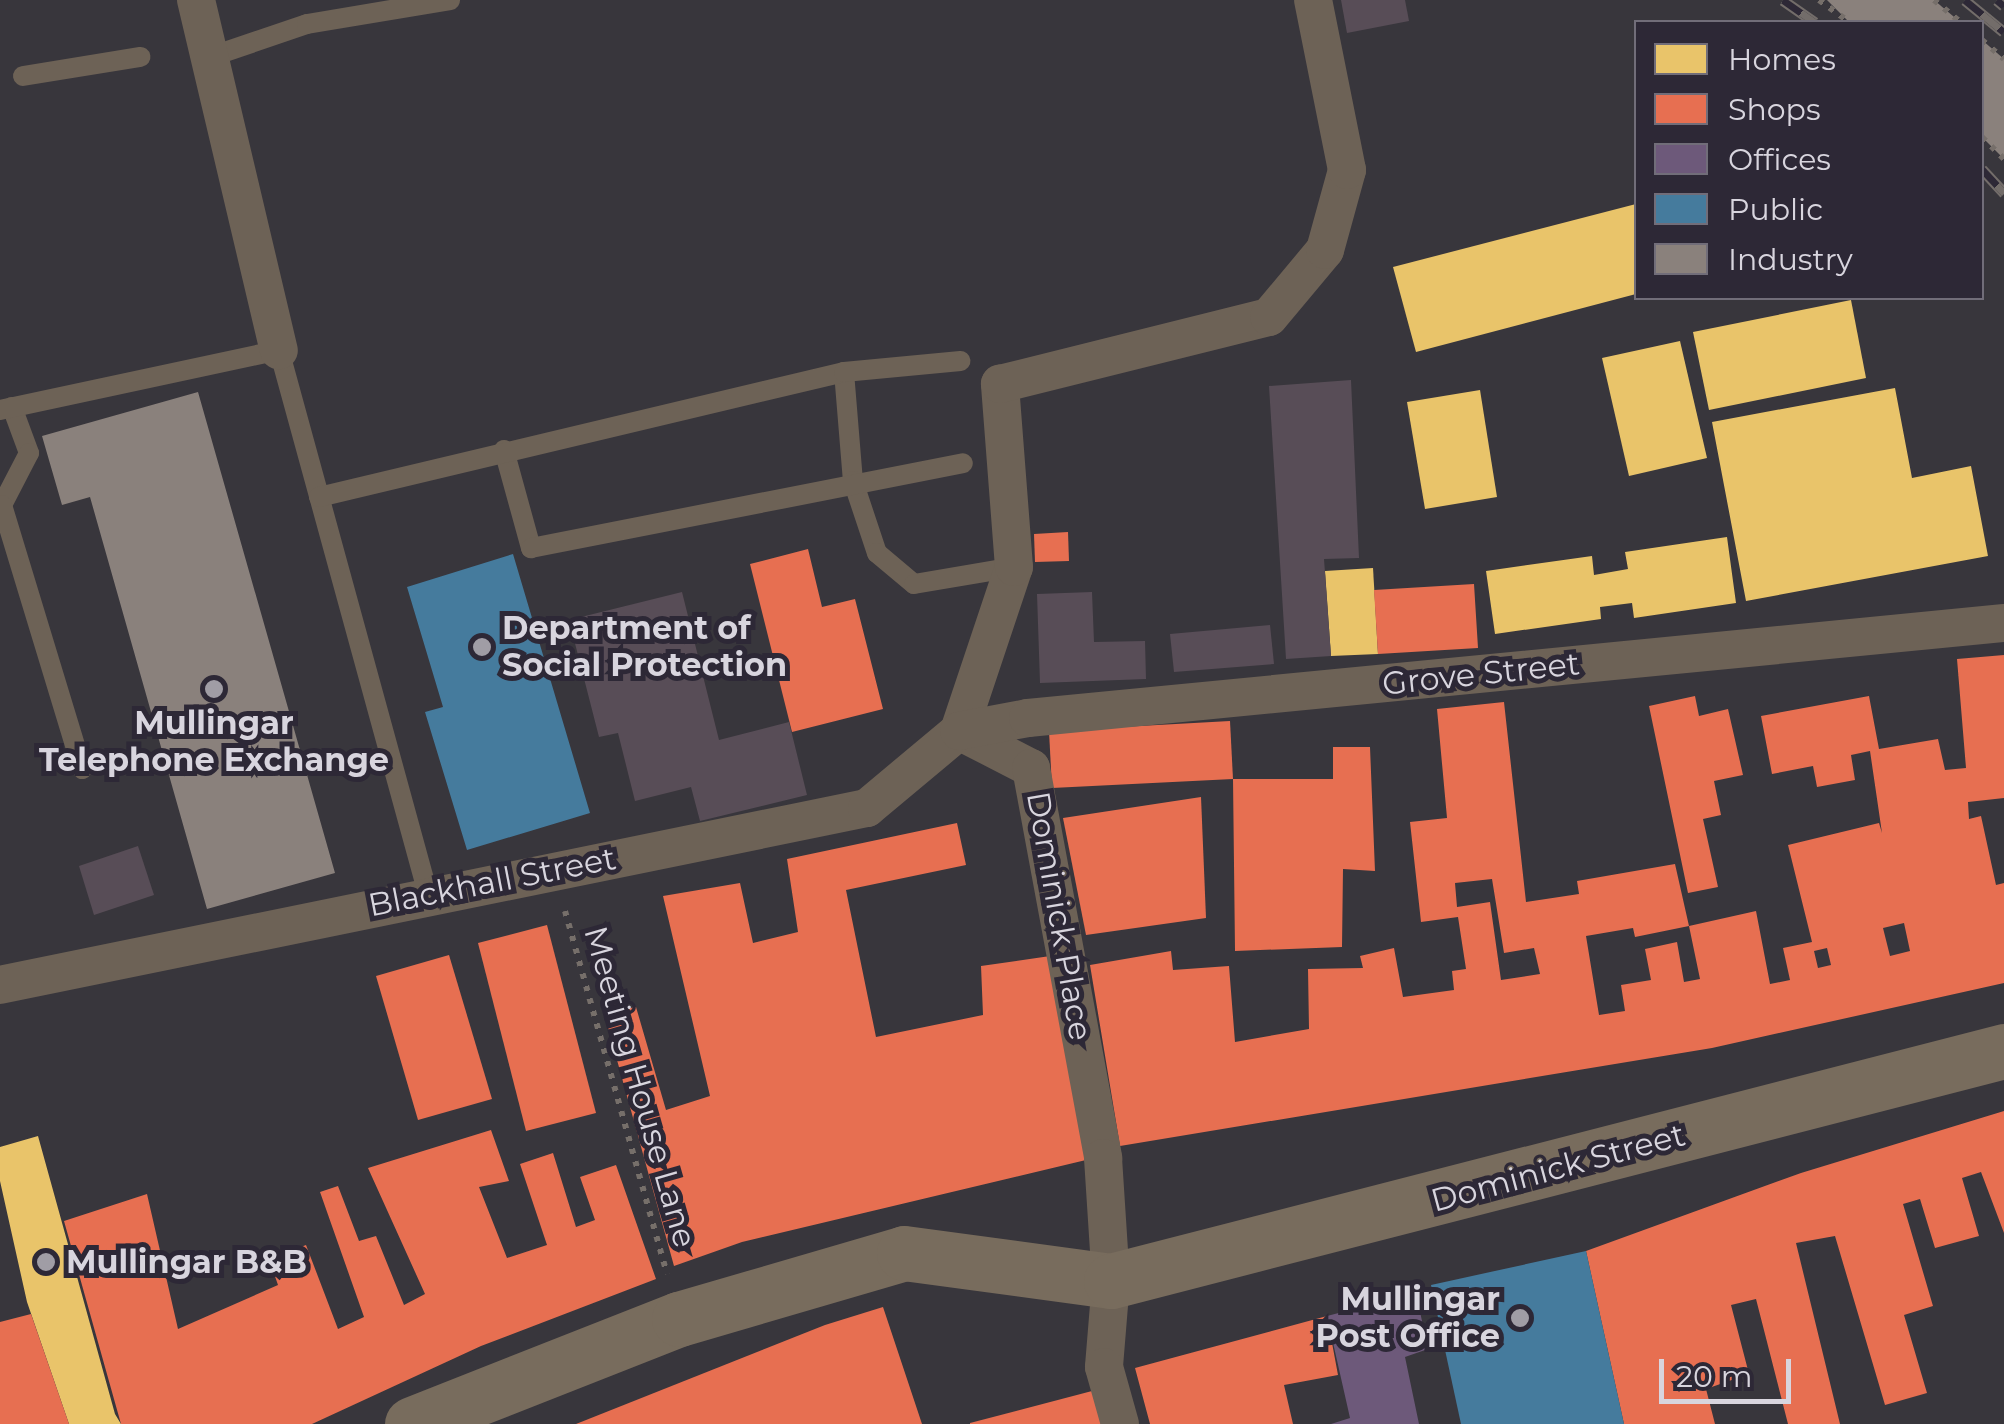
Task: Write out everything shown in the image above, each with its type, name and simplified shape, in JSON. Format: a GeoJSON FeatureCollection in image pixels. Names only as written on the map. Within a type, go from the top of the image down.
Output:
{"type":"FeatureCollection","features":[{"type":"Feature","properties":{"kind":"main road","name":"Dominick Street"},"geometry":{"type":"LineString","coordinates":[[1111,1281],[2004,1052]]}},
{"type":"Feature","properties":{"kind":"main road"},"geometry":{"type":"LineString","coordinates":[[412,1424],[679,1319],[904,1253],[1111,1281]]}},
{"type":"Feature","properties":{"kind":"street"},"geometry":{"type":"LineString","coordinates":[[196,0],[278,350]]}},
{"type":"Feature","properties":{"kind":"street"},"geometry":{"type":"LineString","coordinates":[[959,731],[1014,567],[1000,384],[1269,317],[1325,250],[1347,170],[1313,0]]}},
{"type":"Feature","properties":{"kind":"street","name":"Grove Street"},"geometry":{"type":"LineString","coordinates":[[959,731],[1028,718],[2004,623]]}},
{"type":"Feature","properties":{"kind":"street","name":"Blackhall Street"},"geometry":{"type":"LineString","coordinates":[[0,986],[428,894],[867,808],[959,731]]}},
{"type":"Feature","properties":{"kind":"street","name":"Dominick Place"},"geometry":{"type":"LineString","coordinates":[[959,731],[1031,768],[1103,1158],[1111,1281]]}},
{"type":"Feature","properties":{"kind":"street"},"geometry":{"type":"LineString","coordinates":[[1111,1281],[1104,1367],[1120,1424]]}},
{"type":"Feature","properties":{"kind":"lane"},"geometry":{"type":"LineString","coordinates":[[210,57],[308,24],[450,0]]}},
{"type":"Feature","properties":{"kind":"lane"},"geometry":{"type":"LineString","coordinates":[[22,76],[140,56]]}},
{"type":"Feature","properties":{"kind":"lane"},"geometry":{"type":"LineString","coordinates":[[82,770],[2,505],[29,453],[6,409],[278,350],[428,894]]}},
{"type":"Feature","properties":{"kind":"lane"},"geometry":{"type":"LineString","coordinates":[[319,497],[844,372],[960,361]]}},
{"type":"Feature","properties":{"kind":"lane"},"geometry":{"type":"LineString","coordinates":[[844,372],[852,481],[877,553],[914,584],[1014,567]]}},
{"type":"Feature","properties":{"kind":"lane"},"geometry":{"type":"LineString","coordinates":[[504,450],[531,548],[852,481],[964,463]]}},
{"type":"Feature","properties":{"kind":"path"},"geometry":{"type":"LineString","coordinates":[[1819,0],[1846,20]]}},
{"type":"Feature","properties":{"kind":"path"},"geometry":{"type":"LineString","coordinates":[[1934,0],[1958,20]]}},
{"type":"Feature","properties":{"kind":"path"},"geometry":{"type":"LineString","coordinates":[[1984,42],[2004,59]]}},
{"type":"Feature","properties":{"kind":"path"},"geometry":{"type":"LineString","coordinates":[[1984,138],[2004,160]]}},
{"type":"Feature","properties":{"kind":"path","name":"Meeting House Lane"},"geometry":{"type":"LineString","coordinates":[[554,870],[679,1319]]}},
{"type":"Feature","properties":{"kind":"building: Homes"},"geometry":{"type":"Polygon","coordinates":[[[1634,205],[1634,295],[1416,352],[1393,267],[1634,205]]]}},
{"type":"Feature","properties":{"kind":"building: Homes"},"geometry":{"type":"Polygon","coordinates":[[[1851,300],[1866,378],[1709,410],[1693,332],[1851,300]]]}},
{"type":"Feature","properties":{"kind":"building: Homes"},"geometry":{"type":"Polygon","coordinates":[[[1680,341],[1707,458],[1629,476],[1602,358],[1680,341]]]}},
{"type":"Feature","properties":{"kind":"building: Homes"},"geometry":{"type":"Polygon","coordinates":[[[1895,388],[1912,478],[1971,466],[1988,556],[1746,601],[1712,422],[1895,388]]]}},
{"type":"Feature","properties":{"kind":"building: Homes"},"geometry":{"type":"Polygon","coordinates":[[[1480,390],[1497,497],[1425,509],[1407,402],[1480,390]]]}},
{"type":"Feature","properties":{"kind":"building: Homes"},"geometry":{"type":"Polygon","coordinates":[[[1727,537],[1736,603],[1634,618],[1632,603],[1600,607],[1601,619],[1495,634],[1486,571],[1592,556],[1594,575],[1628,569],[1625,552],[1727,537]]]}},
{"type":"Feature","properties":{"kind":"building: Homes"},"geometry":{"type":"Polygon","coordinates":[[[1373,568],[1378,654],[1331,656],[1325,571],[1373,568]]]}},
{"type":"Feature","properties":{"kind":"building: Homes","name":"Mullingar B&B"},"geometry":{"type":"Polygon","coordinates":[[[38,1136],[121,1424],[69,1424],[27,1302],[0,1181],[0,1147],[38,1136]]]}},
{"type":"Feature","properties":{"kind":"building: Shops"},"geometry":{"type":"Polygon","coordinates":[[[1068,532],[1069,561],[1035,562],[1034,534],[1068,532]]]}},
{"type":"Feature","properties":{"kind":"building: Shops"},"geometry":{"type":"Polygon","coordinates":[[[808,549],[822,607],[855,599],[883,709],[792,732],[750,564],[808,549]]]}},
{"type":"Feature","properties":{"kind":"building: Shops"},"geometry":{"type":"Polygon","coordinates":[[[1474,584],[1478,648],[1378,654],[1374,590],[1474,584]]]}},
{"type":"Feature","properties":{"kind":"building: Shops"},"geometry":{"type":"Polygon","coordinates":[[[2004,655],[2004,798],[1968,802],[1969,819],[1981,816],[1996,885],[2004,883],[2004,983],[1712,1048],[1120,1146],[1090,965],[1171,951],[1173,970],[1229,966],[1235,1042],[1309,1029],[1308,969],[1363,968],[1360,956],[1394,948],[1403,997],[1454,990],[1452,971],[1466,969],[1458,917],[1421,922],[1410,822],[1447,818],[1437,709],[1504,702],[1526,902],[1579,894],[1577,881],[1675,864],[1689,926],[1756,911],[1770,984],[1790,980],[1783,948],[1812,942],[1788,845],[1879,823],[1882,833],[1870,751],[1851,755],[1855,780],[1817,787],[1813,766],[1772,774],[1761,716],[1869,696],[1879,749],[1938,739],[1945,770],[1966,768],[1957,659],[2004,655]],[[1492,879],[1455,883],[1457,907],[1490,902],[1501,980],[1540,974],[1534,948],[1504,953],[1492,879]],[[1904,923],[1883,928],[1890,956],[1910,951],[1904,923]],[[1689,926],[1635,937],[1633,928],[1586,936],[1599,1015],[1625,1011],[1621,985],[1651,980],[1645,949],[1677,942],[1684,982],[1700,979],[1689,926]],[[1827,948],[1814,951],[1818,968],[1831,965],[1827,948]]]}},
{"type":"Feature","properties":{"kind":"building: Shops"},"geometry":{"type":"Polygon","coordinates":[[[1695,696],[1699,716],[1728,709],[1743,775],[1714,781],[1721,815],[1703,819],[1718,887],[1688,893],[1649,706],[1695,696]]]}},
{"type":"Feature","properties":{"kind":"building: Shops"},"geometry":{"type":"Polygon","coordinates":[[[1230,721],[1233,779],[1052,788],[1049,731],[1230,721]]]}},
{"type":"Feature","properties":{"kind":"building: Shops"},"geometry":{"type":"Polygon","coordinates":[[[1333,747],[1370,747],[1375,871],[1343,869],[1342,947],[1235,951],[1233,779],[1333,779],[1333,747]]]}},
{"type":"Feature","properties":{"kind":"building: Shops"},"geometry":{"type":"Polygon","coordinates":[[[1201,797],[1206,918],[1086,935],[1063,818],[1201,797]]]}},
{"type":"Feature","properties":{"kind":"building: Shops"},"geometry":{"type":"Polygon","coordinates":[[[957,823],[966,865],[846,890],[876,1037],[983,1015],[981,966],[1057,955],[1086,1160],[742,1242],[674,1266],[604,1013],[636,1007],[666,1110],[710,1096],[663,896],[740,883],[753,943],[798,932],[787,859],[957,823]]]}},
{"type":"Feature","properties":{"kind":"building: Shops"},"geometry":{"type":"Polygon","coordinates":[[[547,925],[596,1113],[526,1131],[478,943],[547,925]]]}},
{"type":"Feature","properties":{"kind":"building: Shops"},"geometry":{"type":"Polygon","coordinates":[[[449,955],[492,1099],[418,1120],[376,976],[449,955]]]}},
{"type":"Feature","properties":{"kind":"building: Shops"},"geometry":{"type":"Polygon","coordinates":[[[2004,1111],[2004,1233],[1981,1172],[1962,1178],[1979,1236],[1935,1248],[1920,1199],[1903,1204],[1933,1306],[1904,1315],[1927,1393],[1885,1405],[1835,1236],[1796,1243],[1840,1424],[1788,1424],[1756,1299],[1731,1305],[1749,1374],[1706,1389],[1715,1424],[1624,1424],[1586,1251],[1801,1173],[2004,1111]]]}},
{"type":"Feature","properties":{"kind":"building: Shops"},"geometry":{"type":"Polygon","coordinates":[[[491,1130],[509,1181],[479,1187],[507,1258],[547,1245],[520,1164],[553,1153],[576,1227],[595,1220],[580,1177],[616,1165],[656,1279],[481,1346],[312,1424],[121,1424],[64,1221],[147,1194],[178,1329],[278,1285],[269,1259],[306,1245],[338,1329],[364,1317],[320,1192],[338,1186],[359,1241],[376,1236],[404,1305],[425,1294],[368,1168],[491,1130]]]}},
{"type":"Feature","properties":{"kind":"building: Shops"},"geometry":{"type":"Polygon","coordinates":[[[883,1307],[922,1424],[576,1424],[825,1325],[883,1307]]]}},
{"type":"Feature","properties":{"kind":"building: Shops"},"geometry":{"type":"Polygon","coordinates":[[[31,1314],[69,1424],[0,1424],[0,1322],[31,1314]]]}},
{"type":"Feature","properties":{"kind":"building: Shops"},"geometry":{"type":"Polygon","coordinates":[[[1327,1316],[1338,1375],[1284,1385],[1293,1424],[1150,1424],[1135,1368],[1327,1316]]]}},
{"type":"Feature","properties":{"kind":"building: Shops"},"geometry":{"type":"Polygon","coordinates":[[[1092,1391],[1101,1424],[970,1424],[970,1423],[1092,1391]]]}},
{"type":"Feature","properties":{"kind":"building: Offices"},"geometry":{"type":"Polygon","coordinates":[[[1416,1293],[1428,1349],[1405,1357],[1419,1424],[1331,1424],[1350,1418],[1327,1316],[1416,1293]]]}},
{"type":"Feature","properties":{"kind":"building: Public","name":"Department of Social Protection"},"geometry":{"type":"Polygon","coordinates":[[[513,554],[590,813],[467,850],[425,712],[443,707],[407,587],[513,554]]]}},
{"type":"Feature","properties":{"kind":"building: Public","name":"Mullingar Post Office"},"geometry":{"type":"Polygon","coordinates":[[[1586,1251],[1624,1424],[1461,1424],[1431,1285],[1586,1251]]]}},
{"type":"Feature","properties":{"kind":"building: Industry"},"geometry":{"type":"Polygon","coordinates":[[[1827,0],[1934,0],[1958,20],[1847,20],[1827,0]]]}},
{"type":"Feature","properties":{"kind":"building: Industry"},"geometry":{"type":"Polygon","coordinates":[[[1984,42],[2004,59],[2004,159],[1984,139],[1984,42]]]}},
{"type":"Feature","properties":{"kind":"building: Industry","name":"Mullingar Telephone Exchange"},"geometry":{"type":"Polygon","coordinates":[[[198,392],[335,873],[207,909],[90,497],[62,505],[42,436],[198,392]]]}},
{"type":"Feature","properties":{"kind":"building: Other"},"geometry":{"type":"Polygon","coordinates":[[[1341,0],[1405,0],[1409,21],[1347,33],[1341,0]]]}},
{"type":"Feature","properties":{"kind":"building: Other"},"geometry":{"type":"Polygon","coordinates":[[[1351,380],[1359,558],[1324,559],[1331,656],[1286,659],[1269,386],[1351,380]]]}},
{"type":"Feature","properties":{"kind":"building: Other"},"geometry":{"type":"Polygon","coordinates":[[[682,592],[719,740],[789,722],[807,795],[700,821],[691,787],[635,801],[618,733],[599,737],[569,620],[682,592]]]}},
{"type":"Feature","properties":{"kind":"building: Other"},"geometry":{"type":"Polygon","coordinates":[[[1092,592],[1094,642],[1145,641],[1146,679],[1040,683],[1037,594],[1092,592]]]}},
{"type":"Feature","properties":{"kind":"building: Other"},"geometry":{"type":"Polygon","coordinates":[[[1270,625],[1274,664],[1174,672],[1170,634],[1270,625]]]}},
{"type":"Feature","properties":{"kind":"building: Other"},"geometry":{"type":"Polygon","coordinates":[[[138,846],[154,895],[94,915],[79,866],[138,846]]]}},
{"type":"Feature","properties":{"kind":"railway"},"geometry":{"type":"LineString","coordinates":[[1783,0],[1812,20]]}},
{"type":"Feature","properties":{"kind":"railway"},"geometry":{"type":"LineString","coordinates":[[1965,0],[2004,32]]}},
{"type":"Feature","properties":{"kind":"railway"},"geometry":{"type":"LineString","coordinates":[[1997,0],[2004,6]]}},
{"type":"Feature","properties":{"kind":"railway"},"geometry":{"type":"LineString","coordinates":[[1984,171],[2004,193]]}},
{"type":"Feature","properties":{"kind":"place","name":"Department of Social Protection"},"geometry":{"type":"Point","coordinates":[482,647]}},
{"type":"Feature","properties":{"kind":"place","name":"Mullingar Telephone Exchange"},"geometry":{"type":"Point","coordinates":[214,689]}},
{"type":"Feature","properties":{"kind":"place","name":"Mullingar B&B"},"geometry":{"type":"Point","coordinates":[46,1262]}},
{"type":"Feature","properties":{"kind":"place","name":"Mullingar Post Office"},"geometry":{"type":"Point","coordinates":[1520,1318]}}]}
